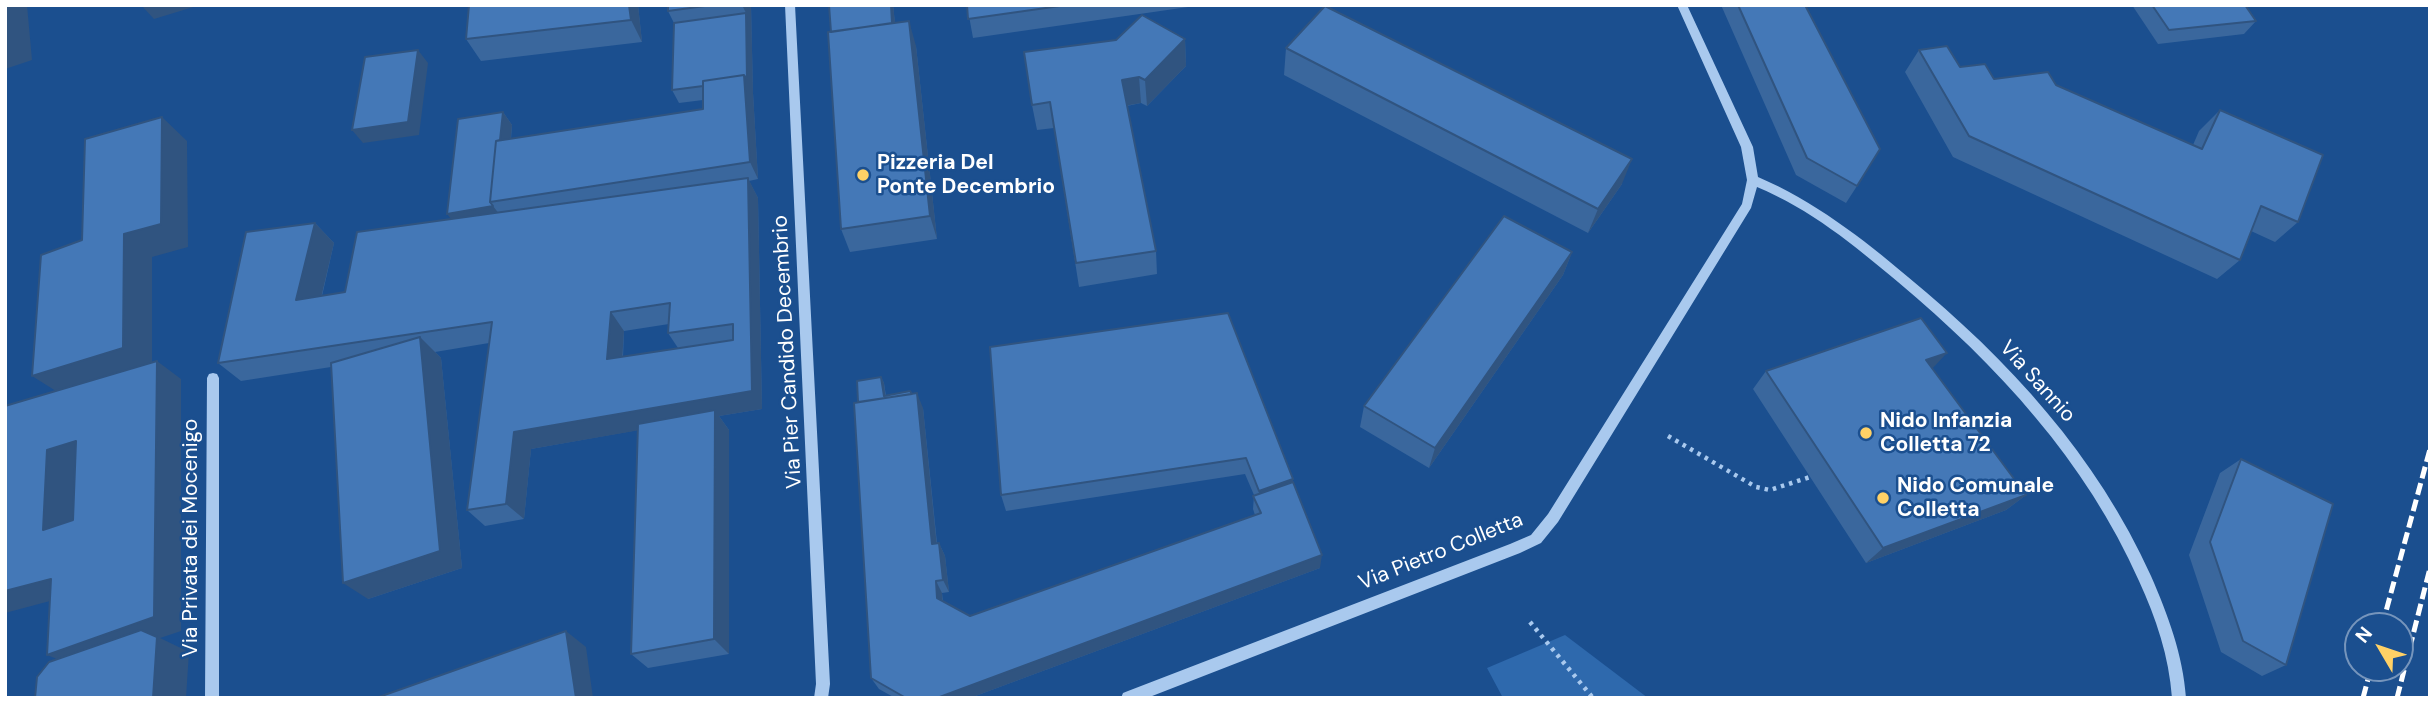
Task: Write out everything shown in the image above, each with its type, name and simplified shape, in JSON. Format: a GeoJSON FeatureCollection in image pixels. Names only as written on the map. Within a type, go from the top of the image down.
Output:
{"type":"FeatureCollection","features":[{"type":"Feature","properties":{"kind":"street","name":"Via Pier Candido Decembrio"},"geometry":{"type":"LineString","coordinates":[[790,5],[823,684],[821,698]]}},
{"type":"Feature","properties":{"kind":"street"},"geometry":{"type":"LineString","coordinates":[[1682,5],[1747,147],[1753,180]]}},
{"type":"Feature","properties":{"kind":"street","name":"Via Pietro Colletta"},"geometry":{"type":"LineString","coordinates":[[1128,698],[1516,549],[1536,538],[1553,518],[1747,205],[1753,180]]}},
{"type":"Feature","properties":{"kind":"street","name":"Via Sannio"},"geometry":{"type":"LineString","coordinates":[[1753,180],[1777,189],[1804,205],[1853,239],[1912,286],[1969,335],[2071,449],[2113,513],[2144,574],[2164,624],[2178,681],[2179,698]]}},
{"type":"Feature","properties":{"kind":"street","name":"Via Privata dei Mocenigo"},"geometry":{"type":"LineString","coordinates":[[212,698],[213,378]]}},
{"type":"Feature","properties":{"kind":"path"},"geometry":{"type":"LineString","coordinates":[[1668,436],[1756,487],[1770,490],[1810,477]]}},
{"type":"Feature","properties":{"kind":"path"},"geometry":{"type":"LineString","coordinates":[[1531,622],[1592,698]]}},
{"type":"Feature","properties":{"kind":"shaded area"},"geometry":{"type":"Polygon","coordinates":[[[1565,635],[1648,698],[1503,698],[1487,668],[1565,635]]]}},
{"type":"Feature","properties":{"kind":"building"},"geometry":{"type":"Polygon","coordinates":[[[469,5],[629,5],[631,20],[466,39],[469,5]]]}},
{"type":"Feature","properties":{"kind":"building"},"geometry":{"type":"Polygon","coordinates":[[[668,5],[712,5],[668,11],[668,5]]]}},
{"type":"Feature","properties":{"kind":"building"},"geometry":{"type":"Polygon","coordinates":[[[829,5],[891,5],[892,23],[831,32],[829,5]]]}},
{"type":"Feature","properties":{"kind":"building"},"geometry":{"type":"Polygon","coordinates":[[[967,5],[1067,5],[968,19],[967,5]]]}},
{"type":"Feature","properties":{"kind":"building"},"geometry":{"type":"Polygon","coordinates":[[[1738,5],[1805,5],[1880,149],[1857,186],[1807,158],[1738,5]]]}},
{"type":"Feature","properties":{"kind":"building"},"geometry":{"type":"Polygon","coordinates":[[[2152,5],[2245,5],[2256,21],[2169,30],[2152,5]]]}},
{"type":"Feature","properties":{"kind":"building"},"geometry":{"type":"Polygon","coordinates":[[[1325,6],[1632,159],[1598,209],[1286,48],[1325,6]]]}},
{"type":"Feature","properties":{"kind":"building"},"geometry":{"type":"Polygon","coordinates":[[[746,13],[747,79],[744,75],[703,81],[703,86],[672,90],[674,23],[746,13]]]}},
{"type":"Feature","properties":{"kind":"building"},"geometry":{"type":"Polygon","coordinates":[[[1142,15],[1185,39],[1145,80],[1139,77],[1122,80],[1156,251],[1076,263],[1050,102],[1032,105],[1024,52],[1116,40],[1142,15]]]}},
{"type":"Feature","properties":{"kind":"building"},"geometry":{"type":"Polygon","coordinates":[[[909,21],[930,216],[841,229],[828,32],[909,21]]]}},
{"type":"Feature","properties":{"kind":"building"},"geometry":{"type":"Polygon","coordinates":[[[1947,46],[1960,67],[1985,64],[1994,79],[2048,72],[2056,85],[2202,149],[2220,110],[2323,155],[2298,222],[2261,206],[2240,260],[1969,136],[1919,50],[1947,46]]]}},
{"type":"Feature","properties":{"kind":"building"},"geometry":{"type":"Polygon","coordinates":[[[418,50],[408,122],[352,130],[365,57],[418,50]]]}},
{"type":"Feature","properties":{"kind":"building"},"geometry":{"type":"Polygon","coordinates":[[[744,75],[750,162],[490,202],[496,141],[703,109],[703,81],[744,75]]]}},
{"type":"Feature","properties":{"kind":"building"},"geometry":{"type":"Polygon","coordinates":[[[503,112],[500,140],[496,141],[490,202],[493,206],[447,214],[458,119],[503,112]]]}},
{"type":"Feature","properties":{"kind":"building"},"geometry":{"type":"Polygon","coordinates":[[[162,117],[161,224],[124,234],[123,348],[32,376],[41,255],[82,240],[85,139],[162,117]]]}},
{"type":"Feature","properties":{"kind":"building"},"geometry":{"type":"Polygon","coordinates":[[[748,178],[752,391],[514,432],[506,504],[467,510],[492,322],[218,363],[246,232],[315,223],[296,300],[345,292],[357,232],[748,178]],[[670,303],[611,312],[607,359],[733,340],[733,324],[668,333],[670,303]]]}},
{"type":"Feature","properties":{"kind":"building"},"geometry":{"type":"Polygon","coordinates":[[[1504,216],[1572,252],[1435,448],[1364,406],[1504,216]]]}},
{"type":"Feature","properties":{"kind":"building"},"geometry":{"type":"Polygon","coordinates":[[[1228,313],[1293,479],[1259,491],[1246,458],[1001,495],[990,347],[1228,313]]]}},
{"type":"Feature","properties":{"kind":"building","name":"Nido Infanzia Colletta 72"},"geometry":{"type":"Polygon","coordinates":[[[1921,318],[1947,353],[1926,360],[2026,495],[1883,548],[1766,371],[1921,318]]]}},
{"type":"Feature","properties":{"kind":"building"},"geometry":{"type":"Polygon","coordinates":[[[420,337],[440,551],[343,583],[331,363],[420,337]]]}},
{"type":"Feature","properties":{"kind":"building"},"geometry":{"type":"Polygon","coordinates":[[[157,361],[154,617],[47,655],[51,579],[5,591],[5,406],[157,361]],[[76,441],[47,450],[43,530],[73,520],[76,441]]]}},
{"type":"Feature","properties":{"kind":"building"},"geometry":{"type":"Polygon","coordinates":[[[881,377],[884,396],[910,391],[912,394],[858,402],[857,381],[881,377]]]}},
{"type":"Feature","properties":{"kind":"building"},"geometry":{"type":"Polygon","coordinates":[[[917,393],[932,544],[939,543],[943,580],[936,581],[937,598],[970,616],[1261,513],[1253,496],[1293,482],[1322,555],[937,698],[906,698],[871,678],[854,403],[917,393]]]}},
{"type":"Feature","properties":{"kind":"building"},"geometry":{"type":"Polygon","coordinates":[[[715,410],[714,639],[631,654],[638,424],[715,410]]]}},
{"type":"Feature","properties":{"kind":"building"},"geometry":{"type":"Polygon","coordinates":[[[2241,459],[2333,504],[2286,665],[2243,641],[2210,542],[2241,459]]]}},
{"type":"Feature","properties":{"kind":"building"},"geometry":{"type":"Polygon","coordinates":[[[141,630],[157,637],[153,698],[35,698],[37,677],[49,662],[141,630]]]}},
{"type":"Feature","properties":{"kind":"building"},"geometry":{"type":"Polygon","coordinates":[[[566,631],[576,698],[376,698],[566,631]]]}},
{"type":"Feature","properties":{"kind":"railway"},"geometry":{"type":"LineString","coordinates":[[2386,612],[2430,449]]}},
{"type":"Feature","properties":{"kind":"railway"},"geometry":{"type":"LineString","coordinates":[[2397,698],[2430,568]]}},
{"type":"Feature","properties":{"kind":"railway"},"geometry":{"type":"LineString","coordinates":[[2363,698],[2367,682]]}},
{"type":"Feature","properties":{"kind":"place","name":"Pizzeria Del Ponte Decembrio"},"geometry":{"type":"Point","coordinates":[863,175]}},
{"type":"Feature","properties":{"kind":"place","name":"Nido Infanzia Colletta 72"},"geometry":{"type":"Point","coordinates":[1866,433]}},
{"type":"Feature","properties":{"kind":"place","name":"Nido Comunale Colletta"},"geometry":{"type":"Point","coordinates":[1883,498]}}]}
